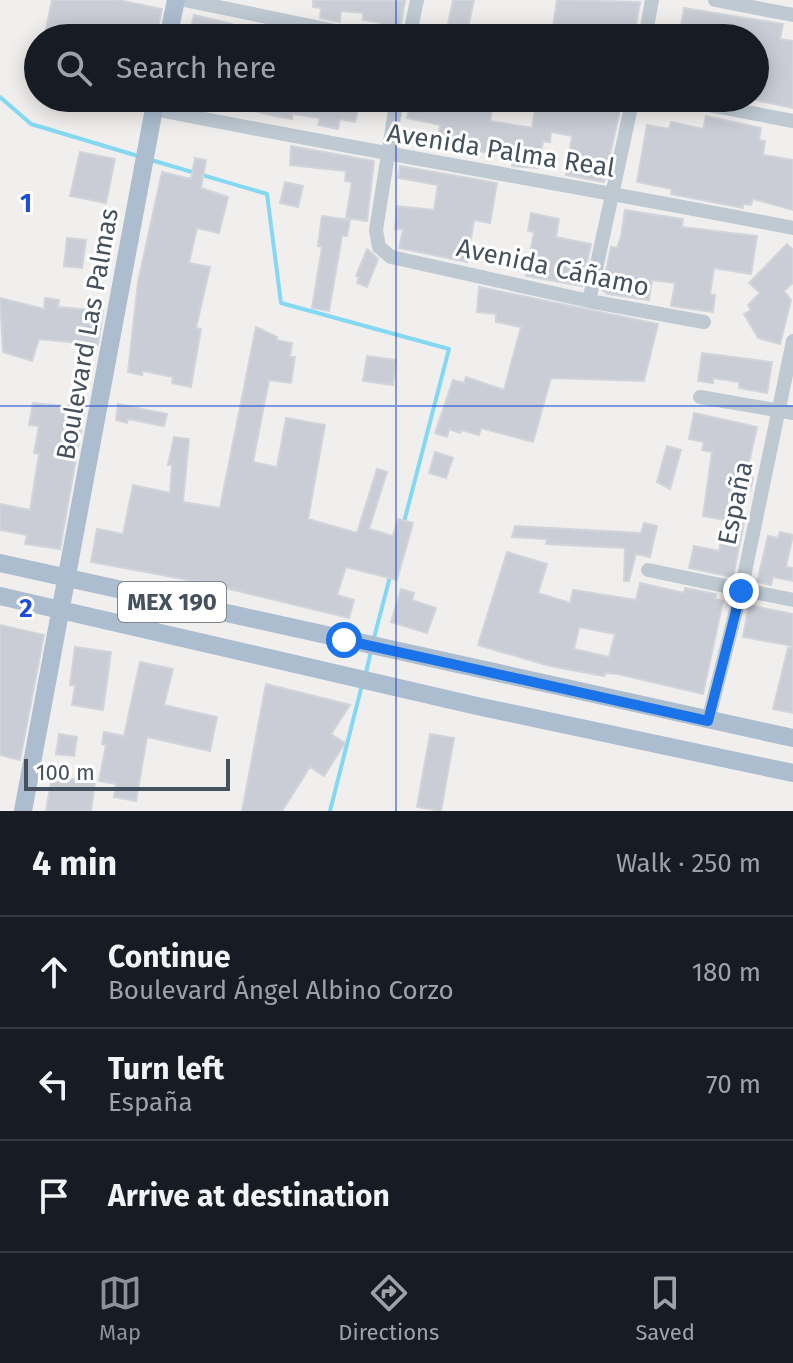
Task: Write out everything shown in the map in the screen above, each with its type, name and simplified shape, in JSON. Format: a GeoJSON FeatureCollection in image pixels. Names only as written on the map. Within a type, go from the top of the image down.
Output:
{"type":"FeatureCollection","features":[{"type":"Feature","properties":{"kind":"main road"},"geometry":{"type":"LineString","coordinates":[[171,24],[176,0]]}},
{"type":"Feature","properties":{"kind":"main road","name":"Boulevard Las Palmas"},"geometry":{"type":"LineString","coordinates":[[23,811],[69,580],[153,112]]}},
{"type":"Feature","properties":{"kind":"main road","name":"MEX 190"},"geometry":{"type":"LineString","coordinates":[[0,563],[793,738]]}},
{"type":"Feature","properties":{"kind":"main road","name":"MEX 190"},"geometry":{"type":"LineString","coordinates":[[0,596],[390,686],[793,773]]}},
{"type":"Feature","properties":{"kind":"street"},"geometry":{"type":"LineString","coordinates":[[184,0],[301,24]]}},
{"type":"Feature","properties":{"kind":"street"},"geometry":{"type":"LineString","coordinates":[[412,24],[417,0]]}},
{"type":"Feature","properties":{"kind":"street"},"geometry":{"type":"LineString","coordinates":[[648,24],[652,0]]}},
{"type":"Feature","properties":{"kind":"street"},"geometry":{"type":"LineString","coordinates":[[715,0],[793,15]]}},
{"type":"Feature","properties":{"kind":"street","name":"Avenida Palma Real"},"geometry":{"type":"LineString","coordinates":[[194,112],[386,156],[613,193],[793,228]]}},
{"type":"Feature","properties":{"kind":"street"},"geometry":{"type":"LineString","coordinates":[[386,156],[394,112]]}},
{"type":"Feature","properties":{"kind":"street"},"geometry":{"type":"LineString","coordinates":[[589,301],[630,112]]}},
{"type":"Feature","properties":{"kind":"street"},"geometry":{"type":"LineString","coordinates":[[746,112],[793,121]]}},
{"type":"Feature","properties":{"kind":"street","name":"Avenida Cáñamo"},"geometry":{"type":"LineString","coordinates":[[386,156],[376,239],[391,257],[589,301],[704,322]]}},
{"type":"Feature","properties":{"kind":"street","name":"España"},"geometry":{"type":"LineString","coordinates":[[708,721],[786,412],[793,341]]}},
{"type":"Feature","properties":{"kind":"street"},"geometry":{"type":"LineString","coordinates":[[700,397],[786,412]]}},
{"type":"Feature","properties":{"kind":"street"},"geometry":{"type":"LineString","coordinates":[[648,570],[793,600]]}},
{"type":"Feature","properties":{"kind":"building"},"geometry":{"type":"Polygon","coordinates":[[[52,0],[118,0],[162,9],[159,24],[47,24],[52,0]]]}},
{"type":"Feature","properties":{"kind":"building"},"geometry":{"type":"Polygon","coordinates":[[[313,0],[405,1],[401,24],[381,24],[363,20],[363,13],[341,11],[340,22],[320,18],[321,8],[313,7],[313,0]]]}},
{"type":"Feature","properties":{"kind":"building"},"geometry":{"type":"Polygon","coordinates":[[[453,0],[474,0],[469,24],[448,24],[453,0]]]}},
{"type":"Feature","properties":{"kind":"building"},"geometry":{"type":"Polygon","coordinates":[[[557,0],[640,2],[636,24],[553,24],[557,0]]]}},
{"type":"Feature","properties":{"kind":"building"},"geometry":{"type":"Polygon","coordinates":[[[684,8],[783,24],[780,39],[793,41],[793,108],[769,103],[769,24],[681,24],[684,8]]]}},
{"type":"Feature","properties":{"kind":"building"},"geometry":{"type":"Polygon","coordinates":[[[194,15],[232,24],[192,24],[194,15]]]}},
{"type":"Feature","properties":{"kind":"building"},"geometry":{"type":"Polygon","coordinates":[[[258,112],[358,112],[355,122],[340,119],[338,129],[318,125],[320,118],[293,114],[292,119],[258,112]]]}},
{"type":"Feature","properties":{"kind":"building"},"geometry":{"type":"Polygon","coordinates":[[[408,112],[492,112],[490,121],[532,128],[535,112],[620,112],[604,182],[566,175],[572,136],[551,132],[550,142],[543,141],[538,168],[512,166],[514,156],[437,146],[440,125],[407,118],[408,112]]]}},
{"type":"Feature","properties":{"kind":"building"},"geometry":{"type":"Polygon","coordinates":[[[706,116],[761,128],[759,140],[765,141],[763,155],[793,160],[793,210],[753,199],[751,205],[743,204],[743,208],[671,194],[672,189],[637,182],[647,125],[669,129],[671,122],[703,129],[706,116]]]}},
{"type":"Feature","properties":{"kind":"building"},"geometry":{"type":"Polygon","coordinates":[[[291,146],[374,161],[367,221],[346,218],[352,182],[345,181],[346,171],[290,165],[291,146]]]}},
{"type":"Feature","properties":{"kind":"building"},"geometry":{"type":"Polygon","coordinates":[[[80,152],[115,159],[106,203],[70,196],[80,152]]]}},
{"type":"Feature","properties":{"kind":"building"},"geometry":{"type":"Polygon","coordinates":[[[195,158],[206,160],[201,188],[228,197],[219,233],[197,228],[189,263],[210,267],[196,328],[201,329],[191,387],[172,383],[173,377],[143,371],[142,375],[128,372],[138,282],[162,172],[191,179],[195,158]]]}},
{"type":"Feature","properties":{"kind":"building"},"geometry":{"type":"Polygon","coordinates":[[[400,166],[497,183],[490,223],[474,220],[467,262],[399,248],[403,229],[395,229],[397,206],[434,210],[438,185],[398,178],[400,166]]]}},
{"type":"Feature","properties":{"kind":"building"},"geometry":{"type":"Polygon","coordinates":[[[285,182],[303,186],[298,207],[280,203],[285,182]]]}},
{"type":"Feature","properties":{"kind":"building"},"geometry":{"type":"Polygon","coordinates":[[[625,210],[683,219],[682,227],[757,236],[751,274],[714,268],[710,294],[715,295],[713,312],[671,306],[675,283],[652,280],[649,300],[608,294],[602,290],[611,247],[617,248],[621,237],[625,210]]]}},
{"type":"Feature","properties":{"kind":"building"},"geometry":{"type":"Polygon","coordinates":[[[531,213],[559,219],[556,237],[591,244],[582,286],[526,276],[534,232],[528,231],[531,213]]]}},
{"type":"Feature","properties":{"kind":"building"},"geometry":{"type":"Polygon","coordinates":[[[322,216],[350,220],[347,236],[342,236],[329,311],[312,308],[322,247],[318,246],[322,216]]]}},
{"type":"Feature","properties":{"kind":"building"},"geometry":{"type":"Polygon","coordinates":[[[67,238],[86,240],[82,268],[64,266],[67,238]]]}},
{"type":"Feature","properties":{"kind":"building"},"geometry":{"type":"Polygon","coordinates":[[[787,244],[793,250],[793,283],[784,291],[791,300],[780,344],[758,338],[744,314],[751,310],[748,305],[760,293],[749,283],[787,244]]]}},
{"type":"Feature","properties":{"kind":"building"},"geometry":{"type":"Polygon","coordinates":[[[367,249],[378,259],[367,287],[357,283],[359,277],[356,276],[367,249]]]}},
{"type":"Feature","properties":{"kind":"building"},"geometry":{"type":"Polygon","coordinates":[[[479,287],[658,324],[644,381],[551,378],[533,442],[481,428],[479,435],[449,429],[447,437],[435,433],[453,380],[464,383],[466,377],[504,390],[521,327],[496,322],[496,314],[477,312],[479,287]]]}},
{"type":"Feature","properties":{"kind":"building"},"geometry":{"type":"Polygon","coordinates":[[[0,298],[44,309],[45,298],[59,300],[58,307],[103,311],[98,345],[39,339],[32,361],[3,352],[0,298]]]}},
{"type":"Feature","properties":{"kind":"building"},"geometry":{"type":"Polygon","coordinates":[[[256,327],[277,337],[276,340],[292,343],[290,357],[295,357],[291,383],[269,380],[253,462],[277,467],[286,418],[325,425],[308,519],[357,533],[377,469],[387,472],[369,529],[393,536],[398,519],[413,523],[397,580],[346,567],[337,595],[354,600],[349,618],[205,583],[91,562],[97,529],[123,534],[133,485],[170,493],[172,465],[168,465],[174,437],[189,439],[183,502],[220,508],[256,327]]]}},
{"type":"Feature","properties":{"kind":"building"},"geometry":{"type":"Polygon","coordinates":[[[702,353],[772,362],[767,393],[739,388],[739,382],[713,378],[713,383],[698,381],[702,353]]]}},
{"type":"Feature","properties":{"kind":"building"},"geometry":{"type":"Polygon","coordinates":[[[367,356],[396,360],[393,385],[363,381],[367,356]]]}},
{"type":"Feature","properties":{"kind":"building"},"geometry":{"type":"Polygon","coordinates":[[[33,403],[85,408],[60,549],[25,544],[27,535],[0,530],[0,504],[30,510],[39,454],[34,453],[39,426],[29,425],[33,403]]]}},
{"type":"Feature","properties":{"kind":"building"},"geometry":{"type":"Polygon","coordinates":[[[118,404],[167,414],[164,426],[128,419],[127,423],[116,420],[118,404]]]}},
{"type":"Feature","properties":{"kind":"building"},"geometry":{"type":"Polygon","coordinates":[[[694,413],[757,427],[746,476],[753,478],[750,491],[741,490],[735,520],[744,522],[733,577],[689,568],[694,546],[719,551],[725,520],[703,516],[712,452],[702,450],[704,442],[689,439],[694,413]]]}},
{"type":"Feature","properties":{"kind":"building"},"geometry":{"type":"Polygon","coordinates":[[[667,446],[681,450],[670,489],[657,482],[667,446]]]}},
{"type":"Feature","properties":{"kind":"building"},"geometry":{"type":"Polygon","coordinates":[[[435,452],[453,458],[446,478],[429,473],[435,452]]]}},
{"type":"Feature","properties":{"kind":"building"},"geometry":{"type":"Polygon","coordinates":[[[644,523],[657,526],[650,557],[636,554],[629,581],[624,581],[625,548],[546,544],[547,539],[512,537],[515,526],[641,533],[644,523]]]}},
{"type":"Feature","properties":{"kind":"building"},"geometry":{"type":"Polygon","coordinates":[[[780,532],[793,535],[786,567],[793,568],[793,581],[773,577],[771,585],[757,582],[768,536],[778,538],[780,532]]]}},
{"type":"Feature","properties":{"kind":"building"},"geometry":{"type":"Polygon","coordinates":[[[507,552],[547,564],[538,593],[570,603],[573,590],[636,600],[640,583],[684,593],[685,588],[716,594],[715,599],[723,601],[703,694],[618,674],[605,673],[604,676],[550,666],[478,645],[507,552]],[[579,627],[574,649],[609,657],[615,634],[579,627]]]}},
{"type":"Feature","properties":{"kind":"building"},"geometry":{"type":"Polygon","coordinates":[[[401,589],[414,593],[412,600],[436,608],[427,633],[391,622],[401,589]]]}},
{"type":"Feature","properties":{"kind":"building"},"geometry":{"type":"Polygon","coordinates":[[[749,605],[793,614],[793,646],[743,637],[749,605]]]}},
{"type":"Feature","properties":{"kind":"building"},"geometry":{"type":"Polygon","coordinates":[[[0,625],[44,635],[20,760],[0,755],[0,625]]]}},
{"type":"Feature","properties":{"kind":"building"},"geometry":{"type":"Polygon","coordinates":[[[75,647],[111,652],[103,710],[72,705],[75,686],[70,685],[75,647]]]}},
{"type":"Feature","properties":{"kind":"building"},"geometry":{"type":"Polygon","coordinates":[[[788,648],[793,648],[793,713],[773,709],[788,648]]]}},
{"type":"Feature","properties":{"kind":"building"},"geometry":{"type":"Polygon","coordinates":[[[140,662],[173,669],[164,705],[217,717],[210,751],[147,737],[136,801],[114,797],[116,784],[99,781],[106,745],[102,744],[104,732],[124,736],[140,662]]]}},
{"type":"Feature","properties":{"kind":"building"},"geometry":{"type":"Polygon","coordinates":[[[266,684],[350,705],[331,734],[345,743],[324,776],[310,767],[282,811],[242,811],[266,684]]]}},
{"type":"Feature","properties":{"kind":"building"},"geometry":{"type":"Polygon","coordinates":[[[59,734],[77,737],[74,756],[56,754],[59,734]]]}},
{"type":"Feature","properties":{"kind":"building"},"geometry":{"type":"Polygon","coordinates":[[[430,734],[454,738],[441,811],[417,807],[430,734]]]}},
{"type":"Feature","properties":{"kind":"building"},"geometry":{"type":"Polygon","coordinates":[[[52,776],[95,782],[91,811],[46,811],[52,776]]]}},
{"type":"Feature","properties":{"kind":"waterway"},"geometry":{"type":"LineString","coordinates":[[0,97],[31,124],[138,156]]}},
{"type":"Feature","properties":{"kind":"waterway"},"geometry":{"type":"LineString","coordinates":[[151,160],[267,194],[281,303],[449,349],[403,526]]}},
{"type":"Feature","properties":{"kind":"waterway"},"geometry":{"type":"LineString","coordinates":[[374,638],[391,573]]}},
{"type":"Feature","properties":{"kind":"waterway"},"geometry":{"type":"LineString","coordinates":[[366,673],[371,651]]}},
{"type":"Feature","properties":{"kind":"waterway"},"geometry":{"type":"LineString","coordinates":[[330,811],[362,685]]}},
{"type":"Feature","properties":{"kind":"route"},"geometry":{"type":"LineString","coordinates":[[344,640],[708,721],[741,591]]}}]}
